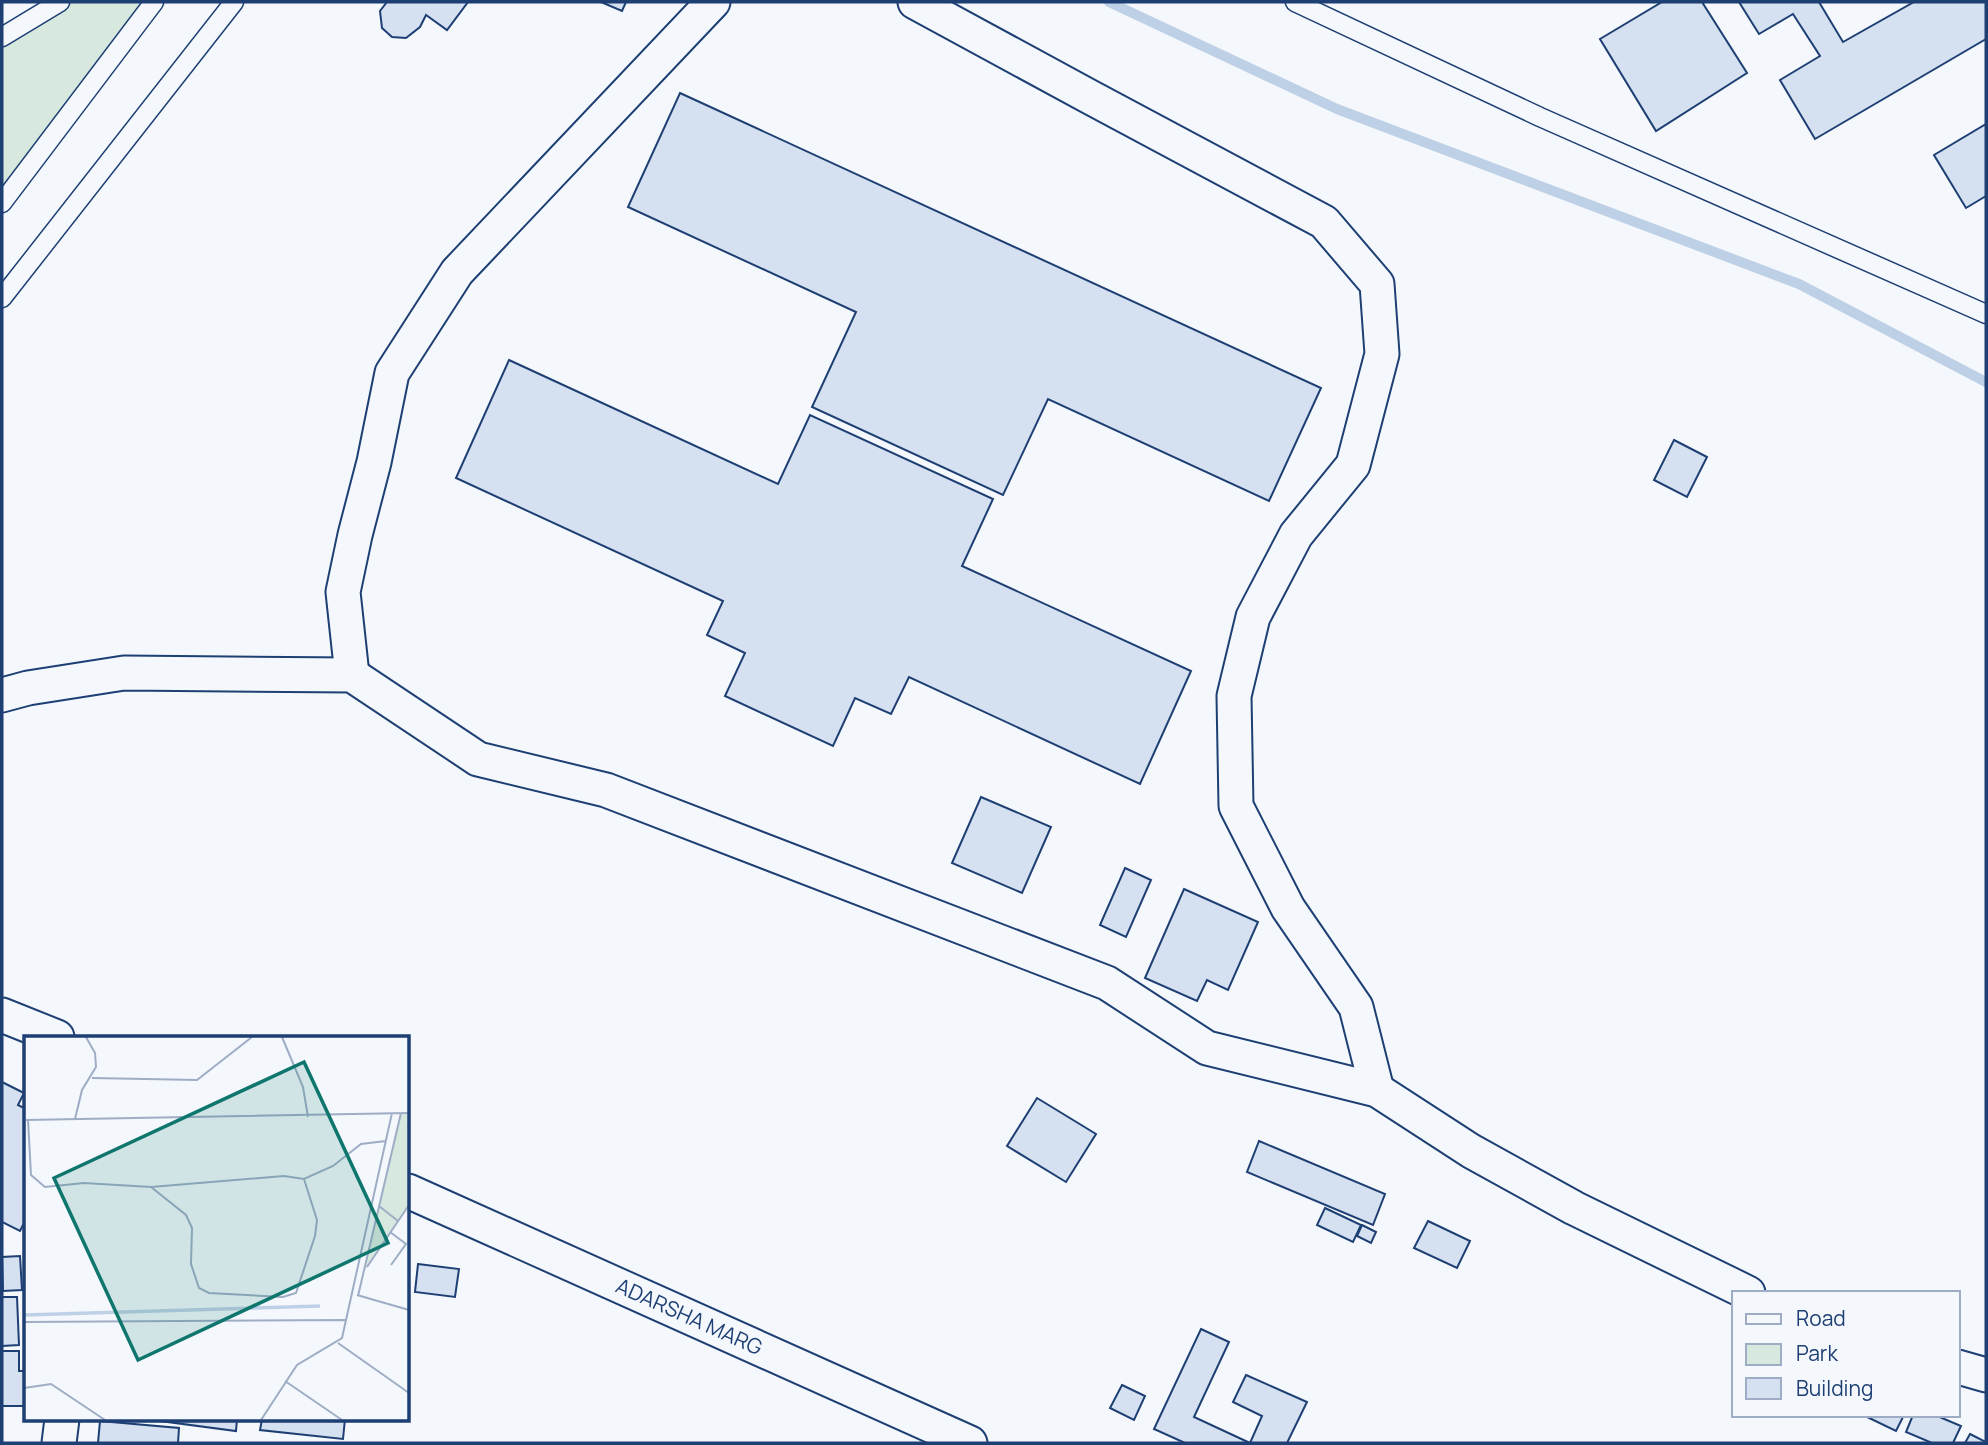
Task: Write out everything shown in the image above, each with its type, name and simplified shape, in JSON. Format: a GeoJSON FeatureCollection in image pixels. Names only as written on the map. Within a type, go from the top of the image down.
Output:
{"type":"FeatureCollection","features":[{"type":"Feature","properties":{"kind":"street"},"geometry":{"type":"LineString","coordinates":[[352,676],[343,592],[392,373],[457,272],[713,2]]}},
{"type":"Feature","properties":{"kind":"street"},"geometry":{"type":"LineString","coordinates":[[915,2],[1324,222],[1377,284],[1382,354],[1353,465],[1296,535],[1265,593],[1253,617],[1234,696],[1236,806],[1288,908],[1356,1007],[1377,1090]]}},
{"type":"Feature","properties":{"kind":"street"},"geometry":{"type":"LineString","coordinates":[[2,695],[28,688],[124,673],[352,676],[478,759],[606,790],[1107,984],[1207,1048],[1377,1090],[1471,1151],[1574,1208],[1744,1291]]}},
{"type":"Feature","properties":{"kind":"street"},"geometry":{"type":"LineString","coordinates":[[2,1015],[54,1036]]}},
{"type":"Feature","properties":{"kind":"street","name":"ADARSHA MARG"},"geometry":{"type":"LineString","coordinates":[[410,1192],[970,1443]]}},
{"type":"Feature","properties":{"kind":"street"},"geometry":{"type":"LineString","coordinates":[[1960,1368],[1986,1375]]}},
{"type":"Feature","properties":{"kind":"street"},"geometry":{"type":"LineString","coordinates":[[59,1443],[62,1420]]}},
{"type":"Feature","properties":{"kind":"lane"},"geometry":{"type":"LineString","coordinates":[[2,37],[60,2]]}},
{"type":"Feature","properties":{"kind":"lane"},"geometry":{"type":"LineString","coordinates":[[2,203],[154,2]]}},
{"type":"Feature","properties":{"kind":"lane"},"geometry":{"type":"LineString","coordinates":[[2,298],[234,2]]}},
{"type":"Feature","properties":{"kind":"lane"},"geometry":{"type":"LineString","coordinates":[[1295,2],[1552,123],[1986,314]]}},
{"type":"Feature","properties":{"kind":"green space"},"geometry":{"type":"Polygon","coordinates":[[[60,2],[154,2],[2,203],[2,37],[60,2]]]}},
{"type":"Feature","properties":{"kind":"building"},"geometry":{"type":"Polygon","coordinates":[[[387,2],[468,2],[447,30],[426,15],[420,27],[406,38],[392,37],[382,28],[380,11],[387,2]]]}},
{"type":"Feature","properties":{"kind":"building"},"geometry":{"type":"Polygon","coordinates":[[[601,2],[626,2],[622,11],[601,2]]]}},
{"type":"Feature","properties":{"kind":"building"},"geometry":{"type":"Polygon","coordinates":[[[1662,2],[1702,2],[1747,73],[1656,131],[1600,39],[1662,2]]]}},
{"type":"Feature","properties":{"kind":"building"},"geometry":{"type":"Polygon","coordinates":[[[1739,2],[1819,2],[1843,42],[1914,2],[1986,2],[1986,39],[1815,139],[1780,80],[1820,56],[1793,14],[1759,34],[1739,2]]]}},
{"type":"Feature","properties":{"kind":"building"},"geometry":{"type":"Polygon","coordinates":[[[680,93],[1321,388],[1269,501],[1048,399],[1003,495],[812,407],[856,312],[628,207],[680,93]]]}},
{"type":"Feature","properties":{"kind":"building"},"geometry":{"type":"Polygon","coordinates":[[[1986,124],[1986,196],[1966,208],[1934,155],[1986,124]]]}},
{"type":"Feature","properties":{"kind":"building"},"geometry":{"type":"Polygon","coordinates":[[[509,360],[778,484],[810,415],[993,499],[962,566],[1191,671],[1140,784],[909,677],[891,714],[855,698],[833,746],[725,696],[745,653],[707,635],[723,601],[456,478],[509,360]]]}},
{"type":"Feature","properties":{"kind":"building"},"geometry":{"type":"Polygon","coordinates":[[[1674,440],[1707,457],[1687,497],[1654,480],[1674,440]]]}},
{"type":"Feature","properties":{"kind":"building"},"geometry":{"type":"Polygon","coordinates":[[[981,797],[1051,827],[1022,893],[952,863],[981,797]]]}},
{"type":"Feature","properties":{"kind":"building"},"geometry":{"type":"Polygon","coordinates":[[[1125,868],[1151,880],[1126,937],[1100,925],[1125,868]]]}},
{"type":"Feature","properties":{"kind":"building"},"geometry":{"type":"Polygon","coordinates":[[[1184,889],[1258,922],[1228,990],[1207,980],[1197,1001],[1145,978],[1184,889]]]}},
{"type":"Feature","properties":{"kind":"building"},"geometry":{"type":"Polygon","coordinates":[[[2,1082],[24,1093],[18,1105],[24,1108],[24,1223],[20,1231],[2,1222],[2,1082]]]}},
{"type":"Feature","properties":{"kind":"building"},"geometry":{"type":"Polygon","coordinates":[[[1037,1098],[1096,1134],[1066,1182],[1007,1146],[1037,1098]]]}},
{"type":"Feature","properties":{"kind":"building"},"geometry":{"type":"Polygon","coordinates":[[[1259,1141],[1385,1194],[1373,1225],[1247,1172],[1259,1141]]]}},
{"type":"Feature","properties":{"kind":"building"},"geometry":{"type":"Polygon","coordinates":[[[1325,1208],[1361,1225],[1353,1242],[1317,1225],[1325,1208]]]}},
{"type":"Feature","properties":{"kind":"building"},"geometry":{"type":"Polygon","coordinates":[[[1428,1221],[1470,1241],[1457,1268],[1414,1248],[1428,1221]]]}},
{"type":"Feature","properties":{"kind":"building"},"geometry":{"type":"Polygon","coordinates":[[[1362,1225],[1376,1232],[1371,1243],[1357,1236],[1362,1225]]]}},
{"type":"Feature","properties":{"kind":"building"},"geometry":{"type":"Polygon","coordinates":[[[20,1256],[22,1290],[3,1291],[2,1257],[20,1256]]]}},
{"type":"Feature","properties":{"kind":"building"},"geometry":{"type":"Polygon","coordinates":[[[418,1264],[459,1269],[455,1297],[415,1292],[418,1264]]]}},
{"type":"Feature","properties":{"kind":"building"},"geometry":{"type":"Polygon","coordinates":[[[2,1297],[17,1297],[19,1345],[2,1346],[2,1297]]]}},
{"type":"Feature","properties":{"kind":"building"},"geometry":{"type":"Polygon","coordinates":[[[1201,1329],[1229,1342],[1194,1417],[1250,1443],[1185,1443],[1154,1429],[1201,1329]]]}},
{"type":"Feature","properties":{"kind":"building"},"geometry":{"type":"Polygon","coordinates":[[[2,1351],[19,1351],[19,1371],[24,1371],[24,1406],[2,1406],[2,1351]]]}},
{"type":"Feature","properties":{"kind":"building"},"geometry":{"type":"Polygon","coordinates":[[[1246,1375],[1307,1402],[1287,1443],[1250,1443],[1262,1416],[1233,1402],[1246,1375]]]}},
{"type":"Feature","properties":{"kind":"building"},"geometry":{"type":"Polygon","coordinates":[[[1122,1385],[1145,1396],[1134,1420],[1110,1408],[1122,1385]]]}},
{"type":"Feature","properties":{"kind":"building"},"geometry":{"type":"Polygon","coordinates":[[[1867,1417],[1903,1417],[1896,1431],[1867,1417]]]}},
{"type":"Feature","properties":{"kind":"building"},"geometry":{"type":"Polygon","coordinates":[[[1912,1417],[1940,1417],[1961,1426],[1953,1443],[1932,1443],[1906,1432],[1912,1417]]]}},
{"type":"Feature","properties":{"kind":"building"},"geometry":{"type":"Polygon","coordinates":[[[153,1420],[237,1420],[236,1431],[153,1420]]]}},
{"type":"Feature","properties":{"kind":"building"},"geometry":{"type":"Polygon","coordinates":[[[262,1420],[345,1420],[343,1439],[260,1430],[262,1420]]]}},
{"type":"Feature","properties":{"kind":"building"},"geometry":{"type":"Polygon","coordinates":[[[100,1421],[179,1428],[178,1443],[98,1443],[100,1421]]]}},
{"type":"Feature","properties":{"kind":"building"},"geometry":{"type":"Polygon","coordinates":[[[1970,1434],[1986,1442],[1986,1443],[1965,1443],[1970,1434]]]}},
{"type":"Feature","properties":{"kind":"waterway"},"geometry":{"type":"LineString","coordinates":[[1109,2],[1337,109],[1799,284],[1986,382]]}}]}
